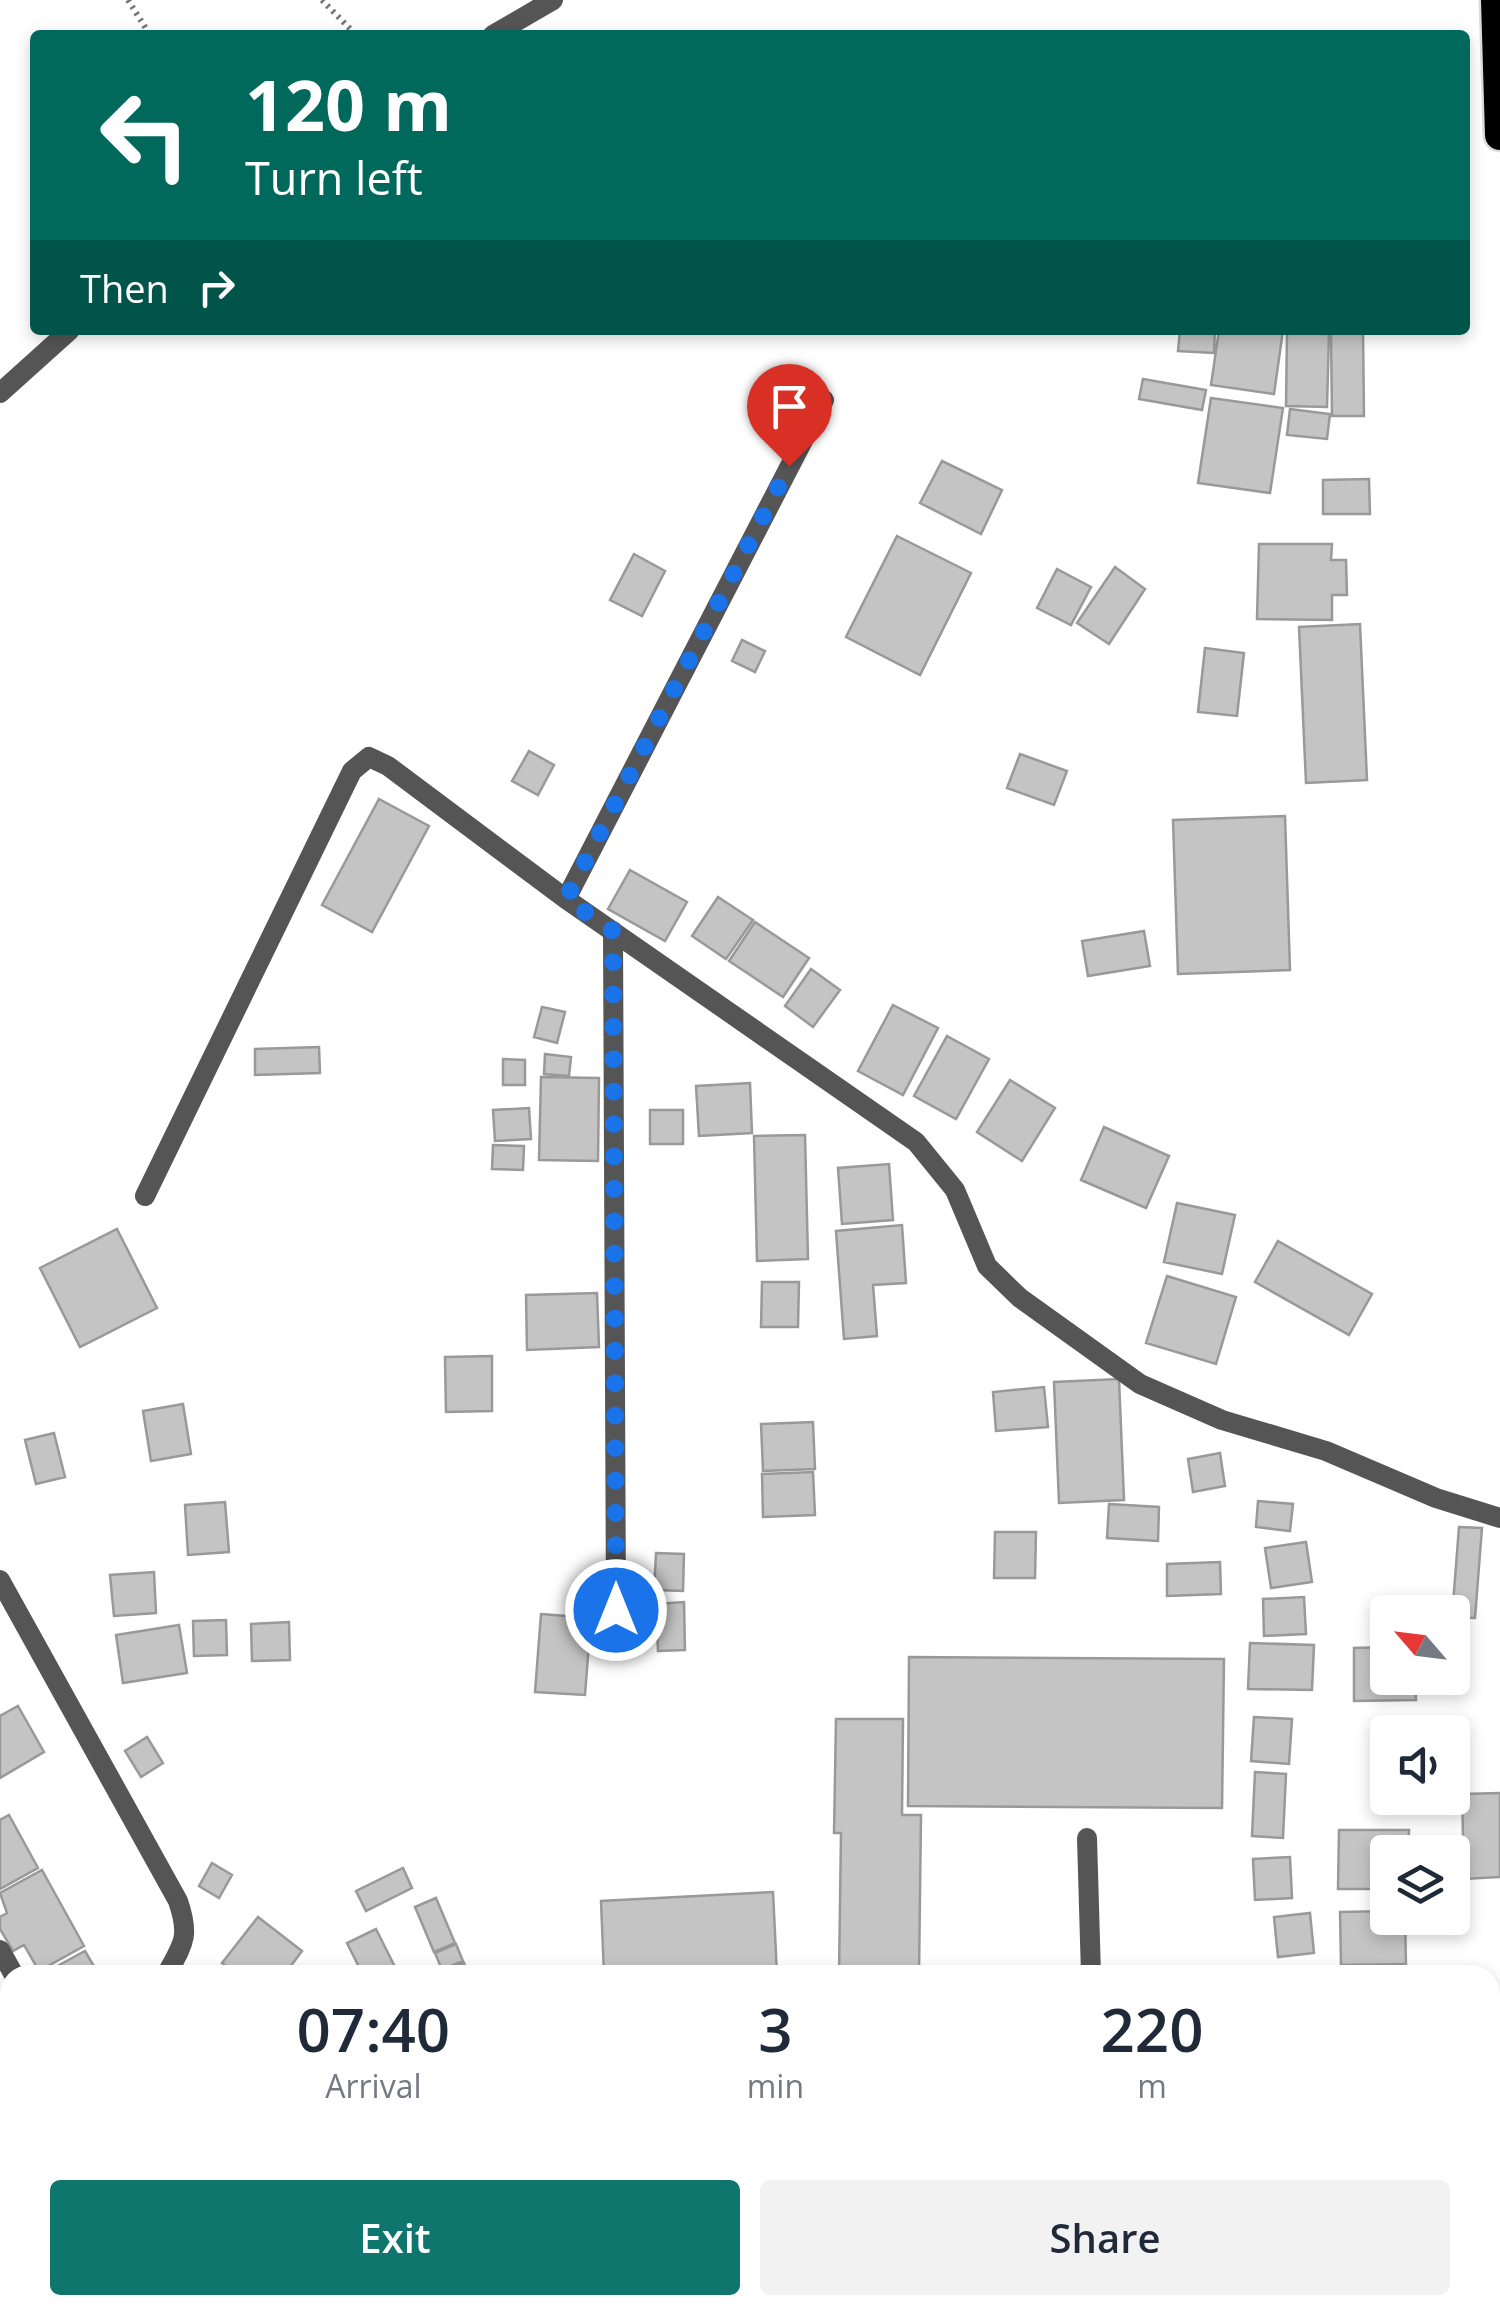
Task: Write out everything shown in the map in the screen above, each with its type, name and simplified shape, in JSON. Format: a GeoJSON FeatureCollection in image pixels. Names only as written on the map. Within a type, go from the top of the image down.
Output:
{"type":"FeatureCollection","features":[{"type":"Feature","properties":{"kind":"highway"},"geometry":{"type":"LineString","coordinates":[[1496,0],[1500,135]]}},
{"type":"Feature","properties":{"kind":"street"},"geometry":{"type":"LineString","coordinates":[[502,30],[553,0]]}},
{"type":"Feature","properties":{"kind":"street"},"geometry":{"type":"LineString","coordinates":[[0,392],[64,335]]}},
{"type":"Feature","properties":{"kind":"street"},"geometry":{"type":"LineString","coordinates":[[566,899],[824,400]]}},
{"type":"Feature","properties":{"kind":"street"},"geometry":{"type":"LineString","coordinates":[[145,1196],[352,770],[369,757],[388,766],[566,899],[916,1142],[955,1190],[988,1266],[1020,1298],[1140,1384],[1222,1420],[1326,1450],[1436,1498],[1500,1518]]}},
{"type":"Feature","properties":{"kind":"street"},"geometry":{"type":"LineString","coordinates":[[613,931],[616,1610]]}},
{"type":"Feature","properties":{"kind":"street"},"geometry":{"type":"LineString","coordinates":[[0,1580],[178,1901],[186,1926],[172,1965]]}},
{"type":"Feature","properties":{"kind":"street"},"geometry":{"type":"LineString","coordinates":[[1087,1838],[1091,1965]]}},
{"type":"Feature","properties":{"kind":"path"},"geometry":{"type":"LineString","coordinates":[[128,0],[147,30]]}},
{"type":"Feature","properties":{"kind":"path"},"geometry":{"type":"LineString","coordinates":[[322,0],[351,30]]}},
{"type":"Feature","properties":{"kind":"building"},"geometry":{"type":"Polygon","coordinates":[[[1180,335],[1215,335],[1214,353],[1178,351],[1180,335]]]}},
{"type":"Feature","properties":{"kind":"building"},"geometry":{"type":"Polygon","coordinates":[[[1218,335],[1282,335],[1274,394],[1211,385],[1218,335]]]}},
{"type":"Feature","properties":{"kind":"building"},"geometry":{"type":"Polygon","coordinates":[[[1287,335],[1329,335],[1327,407],[1286,406],[1287,335]]]}},
{"type":"Feature","properties":{"kind":"building"},"geometry":{"type":"Polygon","coordinates":[[[1331,335],[1363,335],[1364,416],[1332,416],[1331,335]]]}},
{"type":"Feature","properties":{"kind":"building"},"geometry":{"type":"Polygon","coordinates":[[[1143,379],[1206,390],[1202,410],[1139,399],[1143,379]]]}},
{"type":"Feature","properties":{"kind":"building"},"geometry":{"type":"Polygon","coordinates":[[[1211,398],[1283,408],[1270,493],[1198,483],[1211,398]]]}},
{"type":"Feature","properties":{"kind":"building"},"geometry":{"type":"Polygon","coordinates":[[[1290,409],[1330,414],[1327,439],[1287,435],[1290,409]]]}},
{"type":"Feature","properties":{"kind":"building"},"geometry":{"type":"Polygon","coordinates":[[[942,461],[1002,490],[981,534],[920,503],[942,461]]]}},
{"type":"Feature","properties":{"kind":"building"},"geometry":{"type":"Polygon","coordinates":[[[1369,479],[1370,514],[1323,514],[1323,480],[1369,479]]]}},
{"type":"Feature","properties":{"kind":"building"},"geometry":{"type":"Polygon","coordinates":[[[897,536],[971,573],[920,675],[846,637],[897,536]]]}},
{"type":"Feature","properties":{"kind":"building"},"geometry":{"type":"Polygon","coordinates":[[[1259,544],[1332,544],[1331,560],[1346,560],[1347,595],[1332,595],[1332,620],[1257,619],[1259,544]]]}},
{"type":"Feature","properties":{"kind":"building"},"geometry":{"type":"Polygon","coordinates":[[[634,554],[665,571],[642,616],[610,600],[634,554]]]}},
{"type":"Feature","properties":{"kind":"building"},"geometry":{"type":"Polygon","coordinates":[[[1115,567],[1145,589],[1109,644],[1077,623],[1115,567]]]}},
{"type":"Feature","properties":{"kind":"building"},"geometry":{"type":"Polygon","coordinates":[[[1057,569],[1091,587],[1071,625],[1037,608],[1057,569]]]}},
{"type":"Feature","properties":{"kind":"building"},"geometry":{"type":"Polygon","coordinates":[[[1360,624],[1367,780],[1306,783],[1299,627],[1360,624]]]}},
{"type":"Feature","properties":{"kind":"building"},"geometry":{"type":"Polygon","coordinates":[[[742,640],[765,651],[755,672],[732,661],[742,640]]]}},
{"type":"Feature","properties":{"kind":"building"},"geometry":{"type":"Polygon","coordinates":[[[1205,648],[1244,653],[1237,716],[1198,712],[1205,648]]]}},
{"type":"Feature","properties":{"kind":"building"},"geometry":{"type":"Polygon","coordinates":[[[529,751],[554,765],[538,795],[512,781],[529,751]]]}},
{"type":"Feature","properties":{"kind":"building"},"geometry":{"type":"Polygon","coordinates":[[[1020,754],[1067,771],[1054,805],[1007,788],[1020,754]]]}},
{"type":"Feature","properties":{"kind":"building"},"geometry":{"type":"Polygon","coordinates":[[[379,799],[429,826],[372,932],[322,905],[379,799]]]}},
{"type":"Feature","properties":{"kind":"building"},"geometry":{"type":"Polygon","coordinates":[[[1285,816],[1290,970],[1178,974],[1173,820],[1285,816]]]}},
{"type":"Feature","properties":{"kind":"building"},"geometry":{"type":"Polygon","coordinates":[[[630,870],[687,902],[665,941],[608,909],[630,870]]]}},
{"type":"Feature","properties":{"kind":"building"},"geometry":{"type":"Polygon","coordinates":[[[718,897],[753,920],[726,959],[692,936],[718,897]]]}},
{"type":"Feature","properties":{"kind":"building"},"geometry":{"type":"Polygon","coordinates":[[[755,922],[809,958],[783,997],[729,961],[755,922]]]}},
{"type":"Feature","properties":{"kind":"building"},"geometry":{"type":"Polygon","coordinates":[[[1144,931],[1150,966],[1088,976],[1082,941],[1144,931]]]}},
{"type":"Feature","properties":{"kind":"building"},"geometry":{"type":"Polygon","coordinates":[[[811,969],[840,990],[813,1027],[785,1006],[811,969]]]}},
{"type":"Feature","properties":{"kind":"building"},"geometry":{"type":"Polygon","coordinates":[[[893,1005],[938,1028],[903,1095],[858,1071],[893,1005]]]}},
{"type":"Feature","properties":{"kind":"building"},"geometry":{"type":"Polygon","coordinates":[[[542,1007],[565,1012],[557,1043],[534,1037],[542,1007]]]}},
{"type":"Feature","properties":{"kind":"building"},"geometry":{"type":"Polygon","coordinates":[[[947,1036],[989,1059],[956,1119],[914,1096],[947,1036]]]}},
{"type":"Feature","properties":{"kind":"building"},"geometry":{"type":"Polygon","coordinates":[[[319,1047],[320,1073],[255,1075],[255,1049],[319,1047]]]}},
{"type":"Feature","properties":{"kind":"building"},"geometry":{"type":"Polygon","coordinates":[[[545,1054],[571,1057],[569,1076],[544,1074],[545,1054]]]}},
{"type":"Feature","properties":{"kind":"building"},"geometry":{"type":"Polygon","coordinates":[[[503,1059],[525,1060],[525,1085],[503,1085],[503,1059]]]}},
{"type":"Feature","properties":{"kind":"building"},"geometry":{"type":"Polygon","coordinates":[[[541,1077],[599,1078],[598,1161],[539,1160],[541,1077]]]}},
{"type":"Feature","properties":{"kind":"building"},"geometry":{"type":"Polygon","coordinates":[[[1010,1080],[1055,1108],[1022,1161],[977,1132],[1010,1080]]]}},
{"type":"Feature","properties":{"kind":"building"},"geometry":{"type":"Polygon","coordinates":[[[750,1083],[752,1133],[699,1136],[696,1086],[750,1083]]]}},
{"type":"Feature","properties":{"kind":"building"},"geometry":{"type":"Polygon","coordinates":[[[529,1108],[531,1139],[495,1141],[493,1110],[529,1108]]]}},
{"type":"Feature","properties":{"kind":"building"},"geometry":{"type":"Polygon","coordinates":[[[650,1110],[683,1110],[683,1144],[650,1144],[650,1110]]]}},
{"type":"Feature","properties":{"kind":"building"},"geometry":{"type":"Polygon","coordinates":[[[1104,1127],[1169,1156],[1146,1208],[1081,1180],[1104,1127]]]}},
{"type":"Feature","properties":{"kind":"building"},"geometry":{"type":"Polygon","coordinates":[[[805,1135],[808,1259],[757,1261],[754,1136],[805,1135]]]}},
{"type":"Feature","properties":{"kind":"building"},"geometry":{"type":"Polygon","coordinates":[[[493,1145],[524,1146],[523,1170],[492,1169],[493,1145]]]}},
{"type":"Feature","properties":{"kind":"building"},"geometry":{"type":"Polygon","coordinates":[[[889,1164],[893,1220],[842,1224],[838,1168],[889,1164]]]}},
{"type":"Feature","properties":{"kind":"building"},"geometry":{"type":"Polygon","coordinates":[[[1177,1203],[1235,1215],[1222,1274],[1164,1262],[1177,1203]]]}},
{"type":"Feature","properties":{"kind":"building"},"geometry":{"type":"Polygon","coordinates":[[[902,1225],[906,1283],[873,1285],[877,1336],[844,1339],[836,1231],[902,1225]]]}},
{"type":"Feature","properties":{"kind":"building"},"geometry":{"type":"Polygon","coordinates":[[[117,1229],[157,1308],[80,1347],[40,1268],[117,1229]]]}},
{"type":"Feature","properties":{"kind":"building"},"geometry":{"type":"Polygon","coordinates":[[[1278,1241],[1372,1294],[1349,1335],[1255,1282],[1278,1241]]]}},
{"type":"Feature","properties":{"kind":"building"},"geometry":{"type":"Polygon","coordinates":[[[1167,1276],[1236,1297],[1216,1364],[1146,1343],[1167,1276]]]}},
{"type":"Feature","properties":{"kind":"building"},"geometry":{"type":"Polygon","coordinates":[[[762,1282],[799,1282],[798,1327],[761,1327],[762,1282]]]}},
{"type":"Feature","properties":{"kind":"building"},"geometry":{"type":"Polygon","coordinates":[[[597,1293],[599,1347],[527,1350],[526,1295],[597,1293]]]}},
{"type":"Feature","properties":{"kind":"building"},"geometry":{"type":"Polygon","coordinates":[[[492,1356],[492,1411],[446,1412],[445,1357],[492,1356]]]}},
{"type":"Feature","properties":{"kind":"building"},"geometry":{"type":"Polygon","coordinates":[[[1119,1379],[1124,1500],[1059,1503],[1054,1382],[1119,1379]]]}},
{"type":"Feature","properties":{"kind":"building"},"geometry":{"type":"Polygon","coordinates":[[[1044,1387],[1048,1427],[996,1431],[993,1392],[1044,1387]]]}},
{"type":"Feature","properties":{"kind":"building"},"geometry":{"type":"Polygon","coordinates":[[[183,1404],[191,1454],[151,1461],[143,1411],[183,1404]]]}},
{"type":"Feature","properties":{"kind":"building"},"geometry":{"type":"Polygon","coordinates":[[[813,1422],[815,1469],[763,1471],[761,1424],[813,1422]]]}},
{"type":"Feature","properties":{"kind":"building"},"geometry":{"type":"Polygon","coordinates":[[[54,1433],[65,1477],[36,1484],[25,1440],[54,1433]]]}},
{"type":"Feature","properties":{"kind":"building"},"geometry":{"type":"Polygon","coordinates":[[[1220,1453],[1225,1486],[1193,1492],[1188,1459],[1220,1453]]]}},
{"type":"Feature","properties":{"kind":"building"},"geometry":{"type":"Polygon","coordinates":[[[813,1472],[815,1515],[763,1517],[762,1474],[813,1472]]]}},
{"type":"Feature","properties":{"kind":"building"},"geometry":{"type":"Polygon","coordinates":[[[1258,1501],[1293,1504],[1290,1531],[1256,1527],[1258,1501]]]}},
{"type":"Feature","properties":{"kind":"building"},"geometry":{"type":"Polygon","coordinates":[[[225,1502],[229,1552],[188,1555],[185,1505],[225,1502]]]}},
{"type":"Feature","properties":{"kind":"building"},"geometry":{"type":"Polygon","coordinates":[[[1109,1504],[1159,1507],[1158,1541],[1107,1538],[1109,1504]]]}},
{"type":"Feature","properties":{"kind":"building"},"geometry":{"type":"Polygon","coordinates":[[[1459,1527],[1482,1528],[1475,1618],[1470,1618],[1470,1595],[1454,1595],[1459,1527]]]}},
{"type":"Feature","properties":{"kind":"building"},"geometry":{"type":"Polygon","coordinates":[[[995,1532],[1036,1532],[1035,1578],[994,1578],[995,1532]]]}},
{"type":"Feature","properties":{"kind":"building"},"geometry":{"type":"Polygon","coordinates":[[[1306,1542],[1312,1582],[1271,1588],[1265,1548],[1306,1542]]]}},
{"type":"Feature","properties":{"kind":"building"},"geometry":{"type":"Polygon","coordinates":[[[656,1553],[684,1554],[683,1591],[654,1590],[656,1553]]]}},
{"type":"Feature","properties":{"kind":"building"},"geometry":{"type":"Polygon","coordinates":[[[1220,1562],[1221,1594],[1167,1596],[1167,1564],[1220,1562]]]}},
{"type":"Feature","properties":{"kind":"building"},"geometry":{"type":"Polygon","coordinates":[[[154,1572],[156,1613],[114,1616],[110,1575],[154,1572]]]}},
{"type":"Feature","properties":{"kind":"building"},"geometry":{"type":"Polygon","coordinates":[[[1304,1597],[1306,1634],[1264,1636],[1263,1599],[1304,1597]]]}},
{"type":"Feature","properties":{"kind":"building"},"geometry":{"type":"Polygon","coordinates":[[[684,1602],[685,1650],[658,1651],[656,1604],[684,1602]]]}},
{"type":"Feature","properties":{"kind":"building"},"geometry":{"type":"Polygon","coordinates":[[[541,1614],[591,1618],[585,1695],[535,1692],[541,1614]]]}},
{"type":"Feature","properties":{"kind":"building"},"geometry":{"type":"Polygon","coordinates":[[[226,1620],[227,1655],[194,1656],[193,1621],[226,1620]]]}},
{"type":"Feature","properties":{"kind":"building"},"geometry":{"type":"Polygon","coordinates":[[[289,1622],[290,1660],[252,1661],[251,1624],[289,1622]]]}},
{"type":"Feature","properties":{"kind":"building"},"geometry":{"type":"Polygon","coordinates":[[[179,1625],[187,1673],[123,1683],[116,1635],[179,1625]]]}},
{"type":"Feature","properties":{"kind":"building"},"geometry":{"type":"Polygon","coordinates":[[[1250,1643],[1314,1645],[1312,1690],[1248,1689],[1250,1643]]]}},
{"type":"Feature","properties":{"kind":"building"},"geometry":{"type":"Polygon","coordinates":[[[1354,1648],[1370,1648],[1370,1695],[1416,1695],[1416,1700],[1354,1701],[1354,1648]]]}},
{"type":"Feature","properties":{"kind":"building"},"geometry":{"type":"Polygon","coordinates":[[[909,1657],[1224,1659],[1222,1808],[908,1806],[909,1657]]]}},
{"type":"Feature","properties":{"kind":"building"},"geometry":{"type":"Polygon","coordinates":[[[18,1706],[44,1752],[0,1778],[0,1716],[18,1706]]]}},
{"type":"Feature","properties":{"kind":"building"},"geometry":{"type":"Polygon","coordinates":[[[1254,1717],[1292,1719],[1289,1764],[1251,1761],[1254,1717]]]}},
{"type":"Feature","properties":{"kind":"building"},"geometry":{"type":"Polygon","coordinates":[[[836,1719],[903,1719],[902,1815],[921,1815],[919,1965],[839,1965],[841,1833],[834,1833],[836,1719]]]}},
{"type":"Feature","properties":{"kind":"building"},"geometry":{"type":"Polygon","coordinates":[[[147,1737],[163,1763],[141,1777],[125,1751],[147,1737]]]}},
{"type":"Feature","properties":{"kind":"building"},"geometry":{"type":"Polygon","coordinates":[[[1255,1772],[1286,1774],[1283,1838],[1252,1836],[1255,1772]]]}},
{"type":"Feature","properties":{"kind":"building"},"geometry":{"type":"Polygon","coordinates":[[[1500,1793],[1500,1877],[1470,1879],[1470,1835],[1463,1835],[1462,1815],[1470,1815],[1470,1794],[1500,1793]]]}},
{"type":"Feature","properties":{"kind":"building"},"geometry":{"type":"Polygon","coordinates":[[[9,1815],[38,1868],[0,1889],[0,1820],[9,1815]]]}},
{"type":"Feature","properties":{"kind":"building"},"geometry":{"type":"Polygon","coordinates":[[[1339,1830],[1409,1830],[1409,1835],[1370,1835],[1370,1889],[1338,1889],[1339,1830]]]}},
{"type":"Feature","properties":{"kind":"building"},"geometry":{"type":"Polygon","coordinates":[[[1290,1857],[1292,1898],[1255,1900],[1253,1859],[1290,1857]]]}},
{"type":"Feature","properties":{"kind":"building"},"geometry":{"type":"Polygon","coordinates":[[[212,1863],[232,1875],[219,1898],[199,1886],[212,1863]]]}},
{"type":"Feature","properties":{"kind":"building"},"geometry":{"type":"Polygon","coordinates":[[[403,1868],[412,1888],[366,1911],[356,1891],[403,1868]]]}},
{"type":"Feature","properties":{"kind":"building"},"geometry":{"type":"Polygon","coordinates":[[[42,1870],[84,1946],[50,1965],[36,1965],[24,1945],[13,1951],[0,1929],[0,1917],[7,1913],[0,1893],[42,1870]]]}},
{"type":"Feature","properties":{"kind":"building"},"geometry":{"type":"Polygon","coordinates":[[[773,1892],[777,1965],[604,1965],[601,1901],[773,1892]]]}},
{"type":"Feature","properties":{"kind":"building"},"geometry":{"type":"Polygon","coordinates":[[[436,1898],[455,1943],[434,1952],[415,1907],[436,1898]]]}},
{"type":"Feature","properties":{"kind":"building"},"geometry":{"type":"Polygon","coordinates":[[[1370,1911],[1370,1935],[1405,1935],[1406,1964],[1341,1965],[1340,1912],[1370,1911]]]}},
{"type":"Feature","properties":{"kind":"building"},"geometry":{"type":"Polygon","coordinates":[[[1310,1913],[1314,1953],[1278,1957],[1274,1917],[1310,1913]]]}},
{"type":"Feature","properties":{"kind":"building"},"geometry":{"type":"Polygon","coordinates":[[[258,1917],[302,1951],[292,1965],[222,1963],[258,1917]]]}},
{"type":"Feature","properties":{"kind":"building"},"geometry":{"type":"Polygon","coordinates":[[[376,1929],[394,1965],[358,1965],[347,1943],[376,1929]]]}},
{"type":"Feature","properties":{"kind":"building"},"geometry":{"type":"Polygon","coordinates":[[[456,1944],[463,1961],[440,1965],[435,1953],[456,1944]]]}},
{"type":"Feature","properties":{"kind":"building"},"geometry":{"type":"Polygon","coordinates":[[[85,1951],[93,1965],[59,1965],[85,1951]]]}},
{"type":"Feature","properties":{"kind":"route"},"geometry":{"type":"LineString","coordinates":[[616,1610],[613,931],[566,899],[789,466]]}}]}
